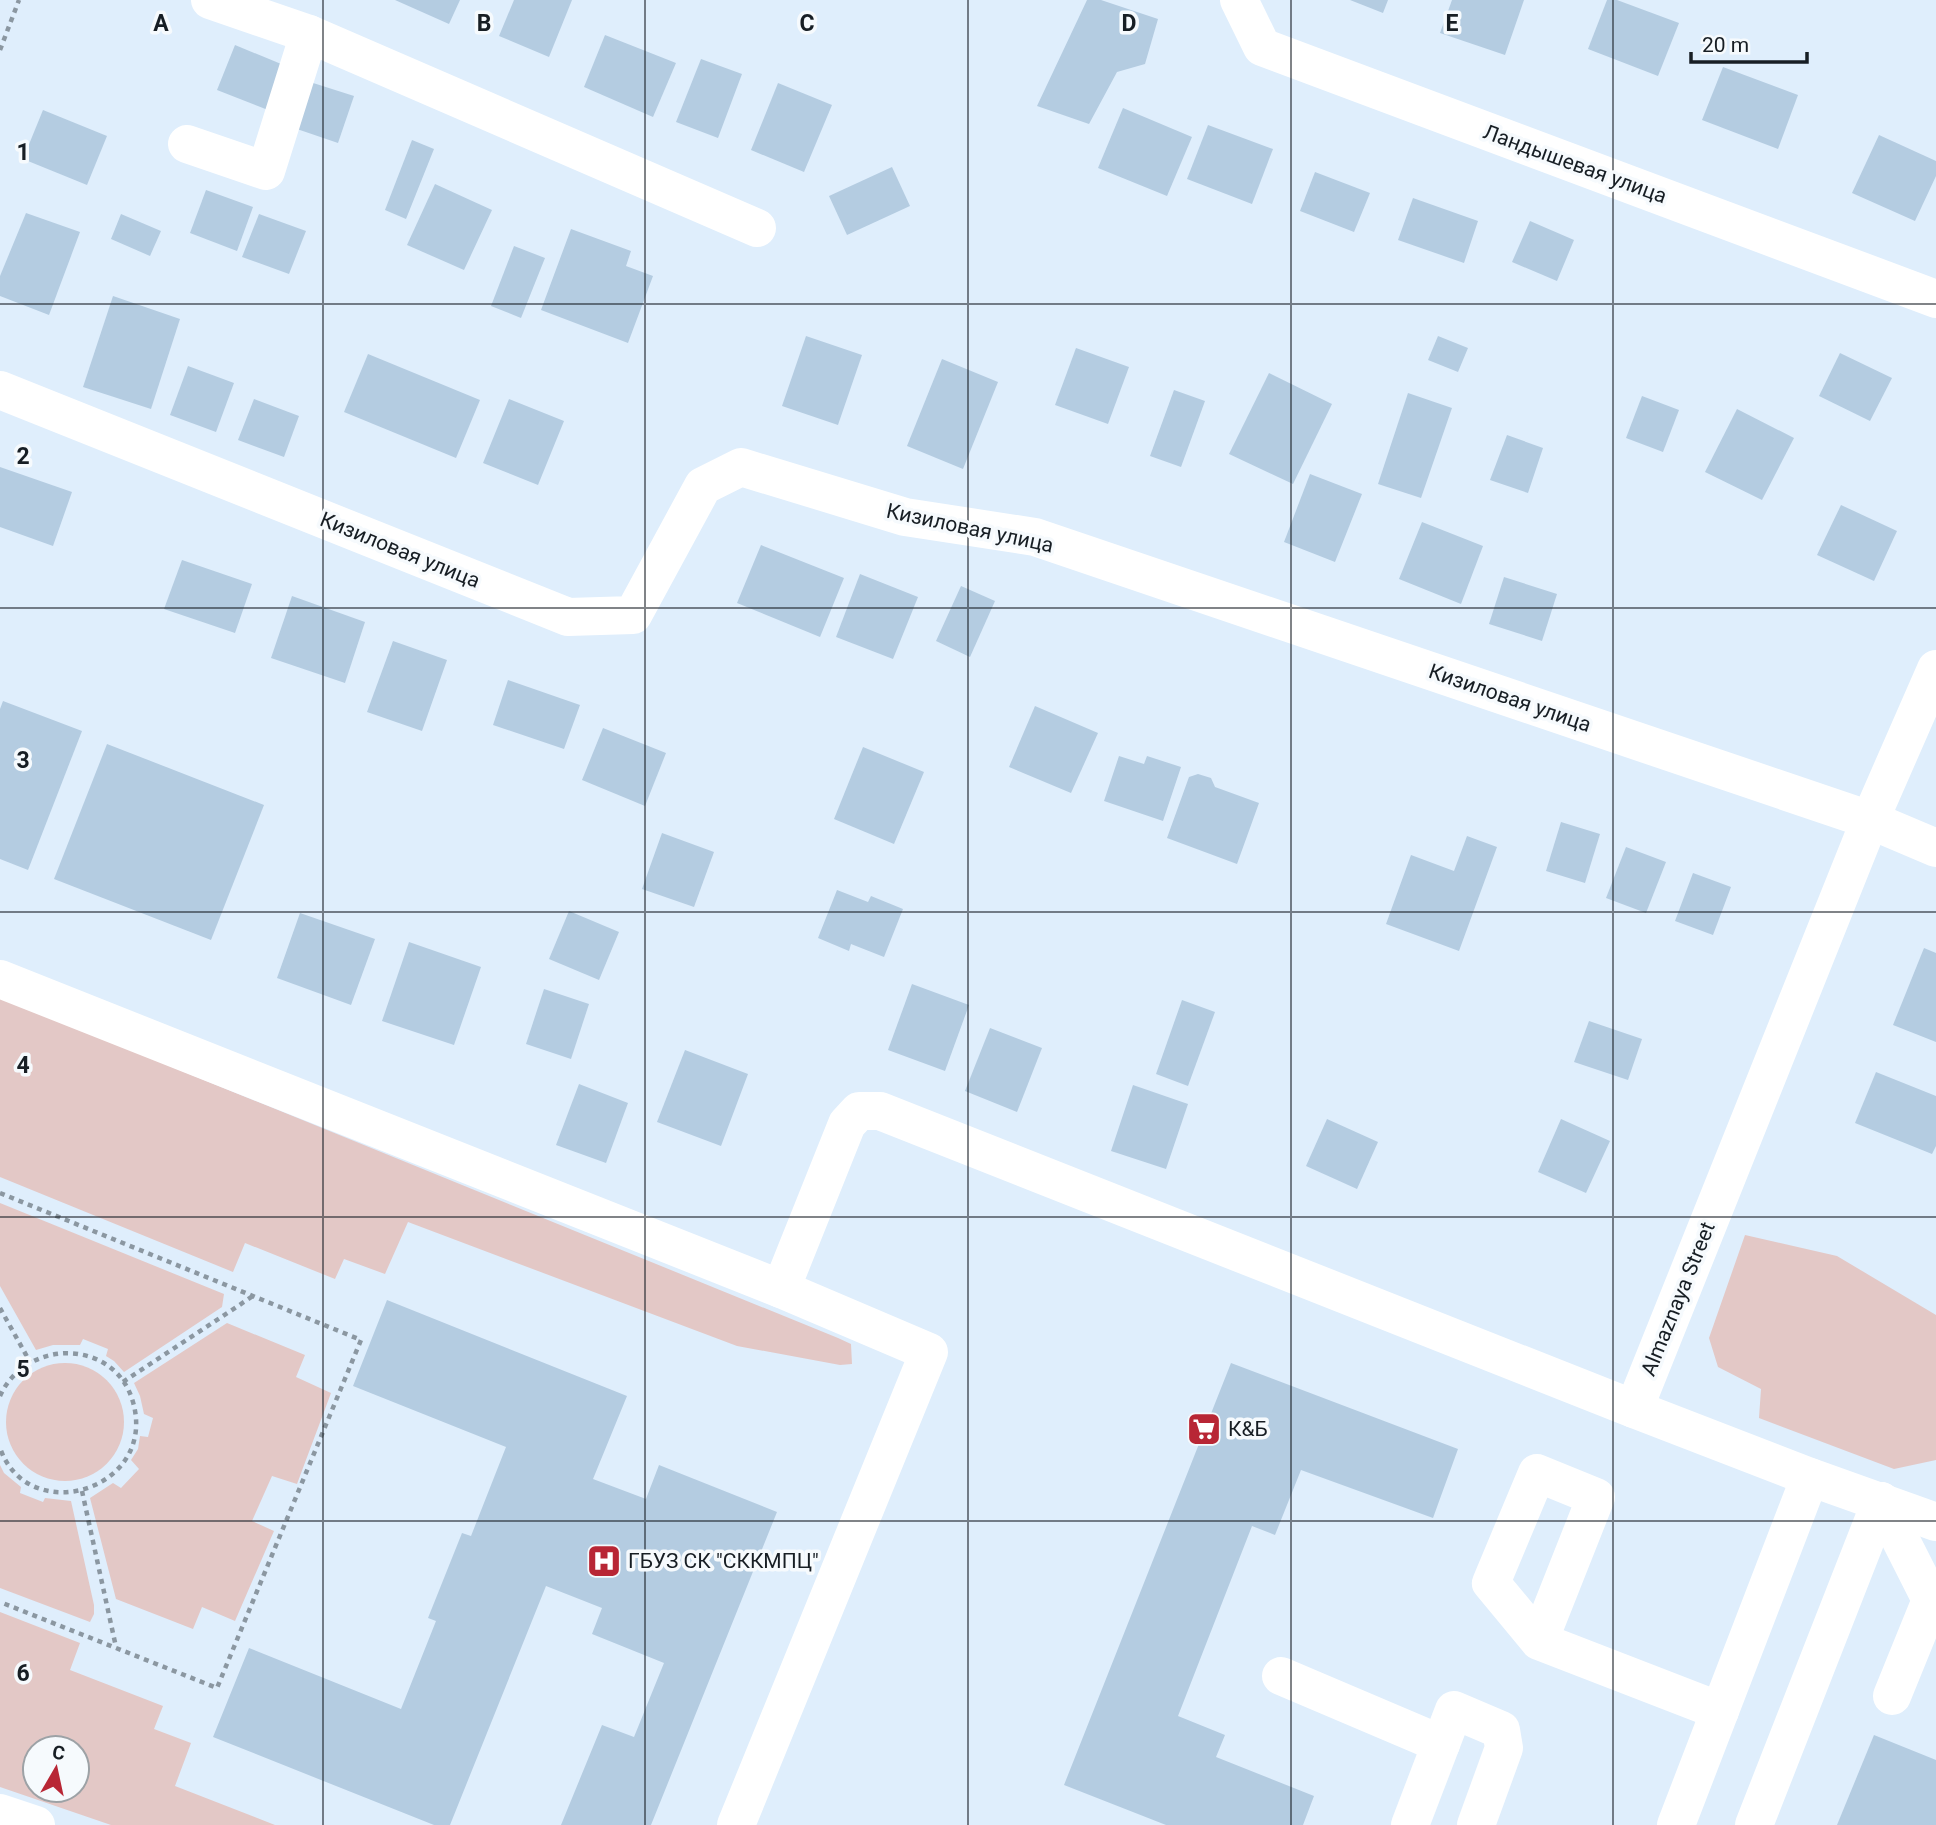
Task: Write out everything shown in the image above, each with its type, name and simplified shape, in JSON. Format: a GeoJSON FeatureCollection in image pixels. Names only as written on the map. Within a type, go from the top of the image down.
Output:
{"type":"FeatureCollection","features":[{"type":"Feature","properties":{"kind":"street"},"geometry":{"type":"LineString","coordinates":[[210,0],[309,34],[757,228]]}},
{"type":"Feature","properties":{"kind":"street","name":"Ландышевая улица"},"geometry":{"type":"LineString","coordinates":[[1239,0],[1262,47],[1936,299]]}},
{"type":"Feature","properties":{"kind":"street"},"geometry":{"type":"LineString","coordinates":[[187,144],[266,171],[309,34]]}},
{"type":"Feature","properties":{"kind":"street","name":"Кизиловая улица"},"geometry":{"type":"LineString","coordinates":[[0,390],[568,617],[633,615],[703,486],[741,467],[905,517],[1035,537],[1870,820],[1936,848]]}},
{"type":"Feature","properties":{"kind":"street","name":"Almaznaya Street"},"geometry":{"type":"LineString","coordinates":[[1634,1409],[1870,820],[1936,670]]}},
{"type":"Feature","properties":{"kind":"street"},"geometry":{"type":"LineString","coordinates":[[0,979],[781,1289],[929,1352],[736,1825]]}},
{"type":"Feature","properties":{"kind":"street"},"geometry":{"type":"LineString","coordinates":[[781,1289],[847,1124],[859,1111],[880,1111],[1634,1409],[1936,1522]]}},
{"type":"Feature","properties":{"kind":"street"},"geometry":{"type":"LineString","coordinates":[[1676,1825],[1810,1477]]}},
{"type":"Feature","properties":{"kind":"street"},"geometry":{"type":"LineString","coordinates":[[1881,1501],[1934,1601],[1892,1696]]}},
{"type":"Feature","properties":{"kind":"street"},"geometry":{"type":"LineString","coordinates":[[1754,1825],[1881,1501]]}},
{"type":"Feature","properties":{"kind":"street"},"geometry":{"type":"LineString","coordinates":[[1539,1641],[1720,1712]]}},
{"type":"Feature","properties":{"kind":"street"},"geometry":{"type":"LineString","coordinates":[[1280,1676],[1441,1744]]}},
{"type":"Feature","properties":{"kind":"street"},"geometry":{"type":"LineString","coordinates":[[1410,1825],[1454,1710],[1501,1730],[1504,1748],[1476,1825]]}},
{"type":"Feature","properties":{"kind":"street"},"geometry":{"type":"LineString","coordinates":[[0,1813],[36,1825]]}},
{"type":"Feature","properties":{"kind":"path"},"geometry":{"type":"LineString","coordinates":[[0,50],[19,0]]}},
{"type":"Feature","properties":{"kind":"path"},"geometry":{"type":"LineString","coordinates":[[0,1193],[361,1340],[217,1688],[0,1602]]}},
{"type":"Feature","properties":{"kind":"path"},"geometry":{"type":"LineString","coordinates":[[123,1381],[253,1296]]}},
{"type":"Feature","properties":{"kind":"path"},"geometry":{"type":"LineString","coordinates":[[0,1308],[30,1362]]}},
{"type":"Feature","properties":{"kind":"path"},"geometry":{"type":"LineString","coordinates":[[0,1393],[13,1374],[30,1362],[50,1354],[70,1352],[91,1356],[109,1367],[123,1381],[132,1400],[136,1420],[133,1441],[125,1460],[99,1485],[82,1491],[64,1493],[29,1483],[15,1472],[0,1448]]}},
{"type":"Feature","properties":{"kind":"path"},"geometry":{"type":"LineString","coordinates":[[82,1491],[116,1648]]}},
{"type":"Feature","properties":{"kind":"shaded area"},"geometry":{"type":"Polygon","coordinates":[[[0,997],[838,1338],[851,1344],[852,1364],[840,1365],[737,1346],[408,1222],[385,1274],[344,1259],[335,1279],[245,1243],[233,1272],[0,1177],[0,997]]]}},
{"type":"Feature","properties":{"kind":"shaded area"},"geometry":{"type":"Polygon","coordinates":[[[0,1203],[224,1294],[222,1307],[124,1372],[106,1356],[108,1349],[83,1339],[80,1345],[53,1345],[36,1350],[0,1286],[0,1203]]]}},
{"type":"Feature","properties":{"kind":"shaded area"},"geometry":{"type":"Polygon","coordinates":[[[1745,1235],[1837,1256],[1936,1315],[1936,1460],[1894,1469],[1759,1418],[1761,1389],[1718,1367],[1709,1338],[1745,1235]]]}},
{"type":"Feature","properties":{"kind":"shaded area"},"geometry":{"type":"Polygon","coordinates":[[[227,1323],[305,1355],[296,1377],[331,1393],[297,1484],[272,1476],[252,1521],[274,1531],[235,1621],[202,1607],[193,1629],[116,1599],[90,1498],[113,1483],[121,1488],[139,1469],[131,1460],[138,1449],[140,1436],[148,1437],[153,1418],[144,1414],[134,1383],[227,1323]]]}},
{"type":"Feature","properties":{"kind":"shaded area"},"geometry":{"type":"Polygon","coordinates":[[[65,1363],[88,1367],[107,1380],[120,1399],[124,1422],[120,1445],[107,1464],[88,1477],[65,1481],[42,1477],[23,1464],[10,1445],[6,1422],[10,1399],[23,1380],[42,1367],[65,1363]]]}},
{"type":"Feature","properties":{"kind":"shaded area"},"geometry":{"type":"Polygon","coordinates":[[[0,1465],[4,1473],[21,1487],[20,1493],[43,1502],[45,1498],[71,1501],[94,1605],[90,1622],[0,1588],[0,1465]]]}},
{"type":"Feature","properties":{"kind":"shaded area"},"geometry":{"type":"Polygon","coordinates":[[[0,1612],[80,1643],[70,1670],[163,1706],[154,1729],[191,1743],[175,1786],[275,1825],[111,1825],[50,1804],[91,1804],[91,1734],[21,1734],[21,1794],[0,1787],[0,1612]]]}},
{"type":"Feature","properties":{"kind":"building"},"geometry":{"type":"Polygon","coordinates":[[[395,0],[460,0],[449,24],[395,0]]]}},
{"type":"Feature","properties":{"kind":"building"},"geometry":{"type":"Polygon","coordinates":[[[514,0],[572,0],[549,57],[499,36],[514,0]]]}},
{"type":"Feature","properties":{"kind":"building"},"geometry":{"type":"Polygon","coordinates":[[[1087,0],[1101,0],[1158,19],[1145,64],[1117,72],[1089,124],[1037,106],[1087,0]]]}},
{"type":"Feature","properties":{"kind":"building"},"geometry":{"type":"Polygon","coordinates":[[[1350,0],[1388,0],[1383,13],[1350,0]]]}},
{"type":"Feature","properties":{"kind":"building"},"geometry":{"type":"Polygon","coordinates":[[[1452,0],[1524,0],[1505,55],[1440,33],[1452,0]]]}},
{"type":"Feature","properties":{"kind":"building"},"geometry":{"type":"Polygon","coordinates":[[[1607,0],[1617,0],[1679,23],[1658,76],[1588,49],[1607,0]]]}},
{"type":"Feature","properties":{"kind":"building"},"geometry":{"type":"Polygon","coordinates":[[[605,35],[676,63],[653,117],[584,87],[605,35]]]}},
{"type":"Feature","properties":{"kind":"building"},"geometry":{"type":"Polygon","coordinates":[[[235,45],[286,66],[268,110],[217,90],[235,45]]]}},
{"type":"Feature","properties":{"kind":"building"},"geometry":{"type":"Polygon","coordinates":[[[701,59],[742,74],[718,138],[676,122],[701,59]]]}},
{"type":"Feature","properties":{"kind":"building"},"geometry":{"type":"Polygon","coordinates":[[[1723,67],[1798,95],[1778,149],[1702,120],[1723,67]]]}},
{"type":"Feature","properties":{"kind":"building"},"geometry":{"type":"Polygon","coordinates":[[[310,82],[354,96],[338,143],[294,128],[310,82]]]}},
{"type":"Feature","properties":{"kind":"building"},"geometry":{"type":"Polygon","coordinates":[[[778,83],[832,105],[804,172],[751,150],[778,83]]]}},
{"type":"Feature","properties":{"kind":"building"},"geometry":{"type":"Polygon","coordinates":[[[1123,108],[1192,137],[1167,196],[1098,168],[1123,108]]]}},
{"type":"Feature","properties":{"kind":"building"},"geometry":{"type":"Polygon","coordinates":[[[43,110],[107,136],[87,185],[23,159],[43,110]]]}},
{"type":"Feature","properties":{"kind":"building"},"geometry":{"type":"Polygon","coordinates":[[[1208,125],[1273,149],[1252,204],[1187,179],[1208,125]]]}},
{"type":"Feature","properties":{"kind":"building"},"geometry":{"type":"Polygon","coordinates":[[[1879,135],[1936,161],[1936,176],[1915,221],[1852,193],[1879,135]]]}},
{"type":"Feature","properties":{"kind":"building"},"geometry":{"type":"Polygon","coordinates":[[[412,140],[434,149],[406,219],[385,210],[412,140]]]}},
{"type":"Feature","properties":{"kind":"building"},"geometry":{"type":"Polygon","coordinates":[[[892,167],[910,206],[847,235],[829,196],[892,167]]]}},
{"type":"Feature","properties":{"kind":"building"},"geometry":{"type":"Polygon","coordinates":[[[1315,172],[1370,193],[1354,232],[1300,211],[1315,172]]]}},
{"type":"Feature","properties":{"kind":"building"},"geometry":{"type":"Polygon","coordinates":[[[435,184],[492,210],[464,270],[407,245],[435,184]]]}},
{"type":"Feature","properties":{"kind":"building"},"geometry":{"type":"Polygon","coordinates":[[[206,190],[253,207],[237,251],[190,233],[206,190]]]}},
{"type":"Feature","properties":{"kind":"building"},"geometry":{"type":"Polygon","coordinates":[[[1413,198],[1478,221],[1464,263],[1398,240],[1413,198]]]}},
{"type":"Feature","properties":{"kind":"building"},"geometry":{"type":"Polygon","coordinates":[[[26,213],[80,232],[49,315],[0,296],[0,276],[26,213]]]}},
{"type":"Feature","properties":{"kind":"building"},"geometry":{"type":"Polygon","coordinates":[[[121,214],[161,231],[150,256],[111,239],[121,214]]]}},
{"type":"Feature","properties":{"kind":"building"},"geometry":{"type":"Polygon","coordinates":[[[259,214],[306,231],[289,274],[242,257],[259,214]]]}},
{"type":"Feature","properties":{"kind":"building"},"geometry":{"type":"Polygon","coordinates":[[[1530,221],[1574,240],[1557,281],[1512,262],[1530,221]]]}},
{"type":"Feature","properties":{"kind":"building"},"geometry":{"type":"Polygon","coordinates":[[[571,229],[631,251],[626,266],[653,276],[628,343],[541,310],[571,229]]]}},
{"type":"Feature","properties":{"kind":"building"},"geometry":{"type":"Polygon","coordinates":[[[514,246],[545,258],[521,318],[491,306],[514,246]]]}},
{"type":"Feature","properties":{"kind":"building"},"geometry":{"type":"Polygon","coordinates":[[[113,296],[180,319],[151,409],[83,387],[113,296]]]}},
{"type":"Feature","properties":{"kind":"building"},"geometry":{"type":"Polygon","coordinates":[[[806,336],[862,355],[838,425],[782,406],[806,336]]]}},
{"type":"Feature","properties":{"kind":"building"},"geometry":{"type":"Polygon","coordinates":[[[1438,336],[1468,348],[1458,372],[1428,360],[1438,336]]]}},
{"type":"Feature","properties":{"kind":"building"},"geometry":{"type":"Polygon","coordinates":[[[1076,348],[1129,367],[1108,424],[1055,405],[1076,348]]]}},
{"type":"Feature","properties":{"kind":"building"},"geometry":{"type":"Polygon","coordinates":[[[1840,353],[1892,378],[1870,421],[1819,396],[1840,353]]]}},
{"type":"Feature","properties":{"kind":"building"},"geometry":{"type":"Polygon","coordinates":[[[368,354],[480,400],[456,458],[344,412],[368,354]]]}},
{"type":"Feature","properties":{"kind":"building"},"geometry":{"type":"Polygon","coordinates":[[[942,359],[998,382],[963,469],[907,446],[942,359]]]}},
{"type":"Feature","properties":{"kind":"building"},"geometry":{"type":"Polygon","coordinates":[[[188,366],[234,383],[216,432],[170,415],[188,366]]]}},
{"type":"Feature","properties":{"kind":"building"},"geometry":{"type":"Polygon","coordinates":[[[1269,373],[1332,404],[1293,484],[1229,454],[1269,373]]]}},
{"type":"Feature","properties":{"kind":"building"},"geometry":{"type":"Polygon","coordinates":[[[1174,390],[1205,401],[1181,467],[1150,456],[1174,390]]]}},
{"type":"Feature","properties":{"kind":"building"},"geometry":{"type":"Polygon","coordinates":[[[1408,393],[1452,408],[1421,498],[1378,484],[1408,393]]]}},
{"type":"Feature","properties":{"kind":"building"},"geometry":{"type":"Polygon","coordinates":[[[1642,396],[1679,410],[1663,452],[1626,438],[1642,396]]]}},
{"type":"Feature","properties":{"kind":"building"},"geometry":{"type":"Polygon","coordinates":[[[254,399],[299,416],[284,457],[238,440],[254,399]]]}},
{"type":"Feature","properties":{"kind":"building"},"geometry":{"type":"Polygon","coordinates":[[[509,399],[564,421],[538,485],[483,463],[509,399]]]}},
{"type":"Feature","properties":{"kind":"building"},"geometry":{"type":"Polygon","coordinates":[[[1737,409],[1794,438],[1762,500],[1705,472],[1737,409]]]}},
{"type":"Feature","properties":{"kind":"building"},"geometry":{"type":"Polygon","coordinates":[[[1507,435],[1543,448],[1528,493],[1490,480],[1507,435]]]}},
{"type":"Feature","properties":{"kind":"building"},"geometry":{"type":"Polygon","coordinates":[[[0,467],[72,492],[53,546],[0,527],[0,467]]]}},
{"type":"Feature","properties":{"kind":"building"},"geometry":{"type":"Polygon","coordinates":[[[1310,474],[1362,494],[1335,562],[1284,542],[1310,474]]]}},
{"type":"Feature","properties":{"kind":"building"},"geometry":{"type":"Polygon","coordinates":[[[1841,505],[1897,531],[1874,581],[1817,555],[1841,505]]]}},
{"type":"Feature","properties":{"kind":"building"},"geometry":{"type":"Polygon","coordinates":[[[1422,522],[1483,546],[1461,604],[1399,579],[1422,522]]]}},
{"type":"Feature","properties":{"kind":"building"},"geometry":{"type":"Polygon","coordinates":[[[761,545],[844,578],[820,637],[737,603],[761,545]]]}},
{"type":"Feature","properties":{"kind":"building"},"geometry":{"type":"Polygon","coordinates":[[[182,560],[252,584],[235,633],[164,609],[182,560]]]}},
{"type":"Feature","properties":{"kind":"building"},"geometry":{"type":"Polygon","coordinates":[[[860,574],[918,597],[893,659],[836,637],[860,574]]]}},
{"type":"Feature","properties":{"kind":"building"},"geometry":{"type":"Polygon","coordinates":[[[1504,577],[1557,594],[1542,641],[1489,624],[1504,577]]]}},
{"type":"Feature","properties":{"kind":"building"},"geometry":{"type":"Polygon","coordinates":[[[961,586],[995,601],[970,657],[936,641],[961,586]]]}},
{"type":"Feature","properties":{"kind":"building"},"geometry":{"type":"Polygon","coordinates":[[[292,596],[365,622],[345,683],[271,658],[292,596]]]}},
{"type":"Feature","properties":{"kind":"building"},"geometry":{"type":"Polygon","coordinates":[[[393,641],[447,660],[422,731],[367,712],[393,641]]]}},
{"type":"Feature","properties":{"kind":"building"},"geometry":{"type":"Polygon","coordinates":[[[508,680],[580,705],[564,749],[493,725],[508,680]]]}},
{"type":"Feature","properties":{"kind":"building"},"geometry":{"type":"Polygon","coordinates":[[[3,701],[82,731],[28,870],[0,859],[0,709],[3,701]]]}},
{"type":"Feature","properties":{"kind":"building"},"geometry":{"type":"Polygon","coordinates":[[[1035,706],[1098,733],[1071,793],[1009,767],[1035,706]]]}},
{"type":"Feature","properties":{"kind":"building"},"geometry":{"type":"Polygon","coordinates":[[[603,728],[666,753],[645,806],[582,780],[603,728]]]}},
{"type":"Feature","properties":{"kind":"building"},"geometry":{"type":"Polygon","coordinates":[[[107,744],[264,805],[211,940],[54,879],[107,744]]]}},
{"type":"Feature","properties":{"kind":"building"},"geometry":{"type":"Polygon","coordinates":[[[863,747],[924,772],[894,844],[834,819],[863,747]]]}},
{"type":"Feature","properties":{"kind":"building"},"geometry":{"type":"Polygon","coordinates":[[[1119,756],[1144,764],[1147,756],[1181,767],[1163,821],[1104,801],[1119,756]]]}},
{"type":"Feature","properties":{"kind":"building"},"geometry":{"type":"Polygon","coordinates":[[[1198,774],[1211,778],[1215,787],[1259,803],[1237,864],[1167,838],[1189,777],[1198,774]]]}},
{"type":"Feature","properties":{"kind":"building"},"geometry":{"type":"Polygon","coordinates":[[[1561,822],[1600,834],[1585,883],[1546,871],[1561,822]]]}},
{"type":"Feature","properties":{"kind":"building"},"geometry":{"type":"Polygon","coordinates":[[[662,833],[714,852],[694,907],[642,889],[662,833]]]}},
{"type":"Feature","properties":{"kind":"building"},"geometry":{"type":"Polygon","coordinates":[[[1467,836],[1497,847],[1459,951],[1386,924],[1411,855],[1454,871],[1467,836]]]}},
{"type":"Feature","properties":{"kind":"building"},"geometry":{"type":"Polygon","coordinates":[[[1626,847],[1666,862],[1646,913],[1606,898],[1626,847]]]}},
{"type":"Feature","properties":{"kind":"building"},"geometry":{"type":"Polygon","coordinates":[[[1693,873],[1731,887],[1713,935],[1675,921],[1693,873]]]}},
{"type":"Feature","properties":{"kind":"building"},"geometry":{"type":"Polygon","coordinates":[[[837,890],[868,902],[871,896],[903,909],[884,957],[851,944],[849,951],[818,938],[837,890]]]}},
{"type":"Feature","properties":{"kind":"building"},"geometry":{"type":"Polygon","coordinates":[[[569,911],[619,932],[599,980],[549,959],[569,911]]]}},
{"type":"Feature","properties":{"kind":"building"},"geometry":{"type":"Polygon","coordinates":[[[300,913],[375,939],[351,1005],[277,978],[300,913]]]}},
{"type":"Feature","properties":{"kind":"building"},"geometry":{"type":"Polygon","coordinates":[[[409,942],[481,967],[454,1045],[382,1021],[409,942]]]}},
{"type":"Feature","properties":{"kind":"building"},"geometry":{"type":"Polygon","coordinates":[[[1924,948],[1936,953],[1936,1042],[1893,1025],[1924,948]]]}},
{"type":"Feature","properties":{"kind":"building"},"geometry":{"type":"Polygon","coordinates":[[[912,984],[969,1005],[945,1071],[888,1050],[912,984]]]}},
{"type":"Feature","properties":{"kind":"building"},"geometry":{"type":"Polygon","coordinates":[[[544,989],[589,1004],[571,1059],[526,1044],[544,989]]]}},
{"type":"Feature","properties":{"kind":"building"},"geometry":{"type":"Polygon","coordinates":[[[1182,1000],[1215,1012],[1188,1086],[1156,1074],[1182,1000]]]}},
{"type":"Feature","properties":{"kind":"building"},"geometry":{"type":"Polygon","coordinates":[[[1589,1021],[1642,1039],[1628,1080],[1574,1062],[1589,1021]]]}},
{"type":"Feature","properties":{"kind":"building"},"geometry":{"type":"Polygon","coordinates":[[[990,1028],[1042,1048],[1017,1112],[965,1091],[990,1028]]]}},
{"type":"Feature","properties":{"kind":"building"},"geometry":{"type":"Polygon","coordinates":[[[685,1050],[748,1074],[721,1146],[657,1122],[685,1050]]]}},
{"type":"Feature","properties":{"kind":"building"},"geometry":{"type":"Polygon","coordinates":[[[1876,1072],[1936,1096],[1936,1146],[1932,1154],[1855,1123],[1876,1072]]]}},
{"type":"Feature","properties":{"kind":"building"},"geometry":{"type":"Polygon","coordinates":[[[579,1084],[628,1103],[606,1163],[556,1145],[579,1084]]]}},
{"type":"Feature","properties":{"kind":"building"},"geometry":{"type":"Polygon","coordinates":[[[1133,1085],[1188,1104],[1166,1169],[1111,1151],[1133,1085]]]}},
{"type":"Feature","properties":{"kind":"building"},"geometry":{"type":"Polygon","coordinates":[[[1327,1119],[1378,1142],[1357,1189],[1306,1166],[1327,1119]]]}},
{"type":"Feature","properties":{"kind":"building"},"geometry":{"type":"Polygon","coordinates":[[[1561,1119],[1610,1141],[1586,1193],[1538,1172],[1561,1119]]]}},
{"type":"Feature","properties":{"kind":"building","name":"ГБУЗ СК \"СККМПЦ\""},"geometry":{"type":"Polygon","coordinates":[[[387,1300],[627,1396],[593,1479],[646,1499],[659,1465],[777,1512],[651,1825],[561,1825],[602,1725],[634,1737],[664,1663],[592,1634],[602,1608],[546,1586],[450,1825],[434,1825],[213,1737],[249,1648],[401,1709],[436,1621],[428,1618],[462,1533],[471,1536],[506,1447],[353,1386],[387,1300]]]}},
{"type":"Feature","properties":{"kind":"building"},"geometry":{"type":"Polygon","coordinates":[[[1231,1363],[1458,1449],[1433,1518],[1301,1470],[1275,1535],[1252,1526],[1178,1716],[1225,1735],[1216,1757],[1314,1796],[1303,1825],[1166,1825],[1064,1785],[1231,1363]]]}},
{"type":"Feature","properties":{"kind":"building"},"geometry":{"type":"Polygon","coordinates":[[[1874,1735],[1936,1760],[1936,1825],[1837,1825],[1874,1735]]]}},
{"type":"Feature","properties":{"kind":"place","name":"К&Б"},"geometry":{"type":"Point","coordinates":[1204,1429]}},
{"type":"Feature","properties":{"kind":"place","name":"ГБУЗ СК \"СККМПЦ\""},"geometry":{"type":"Point","coordinates":[604,1561]}}]}
